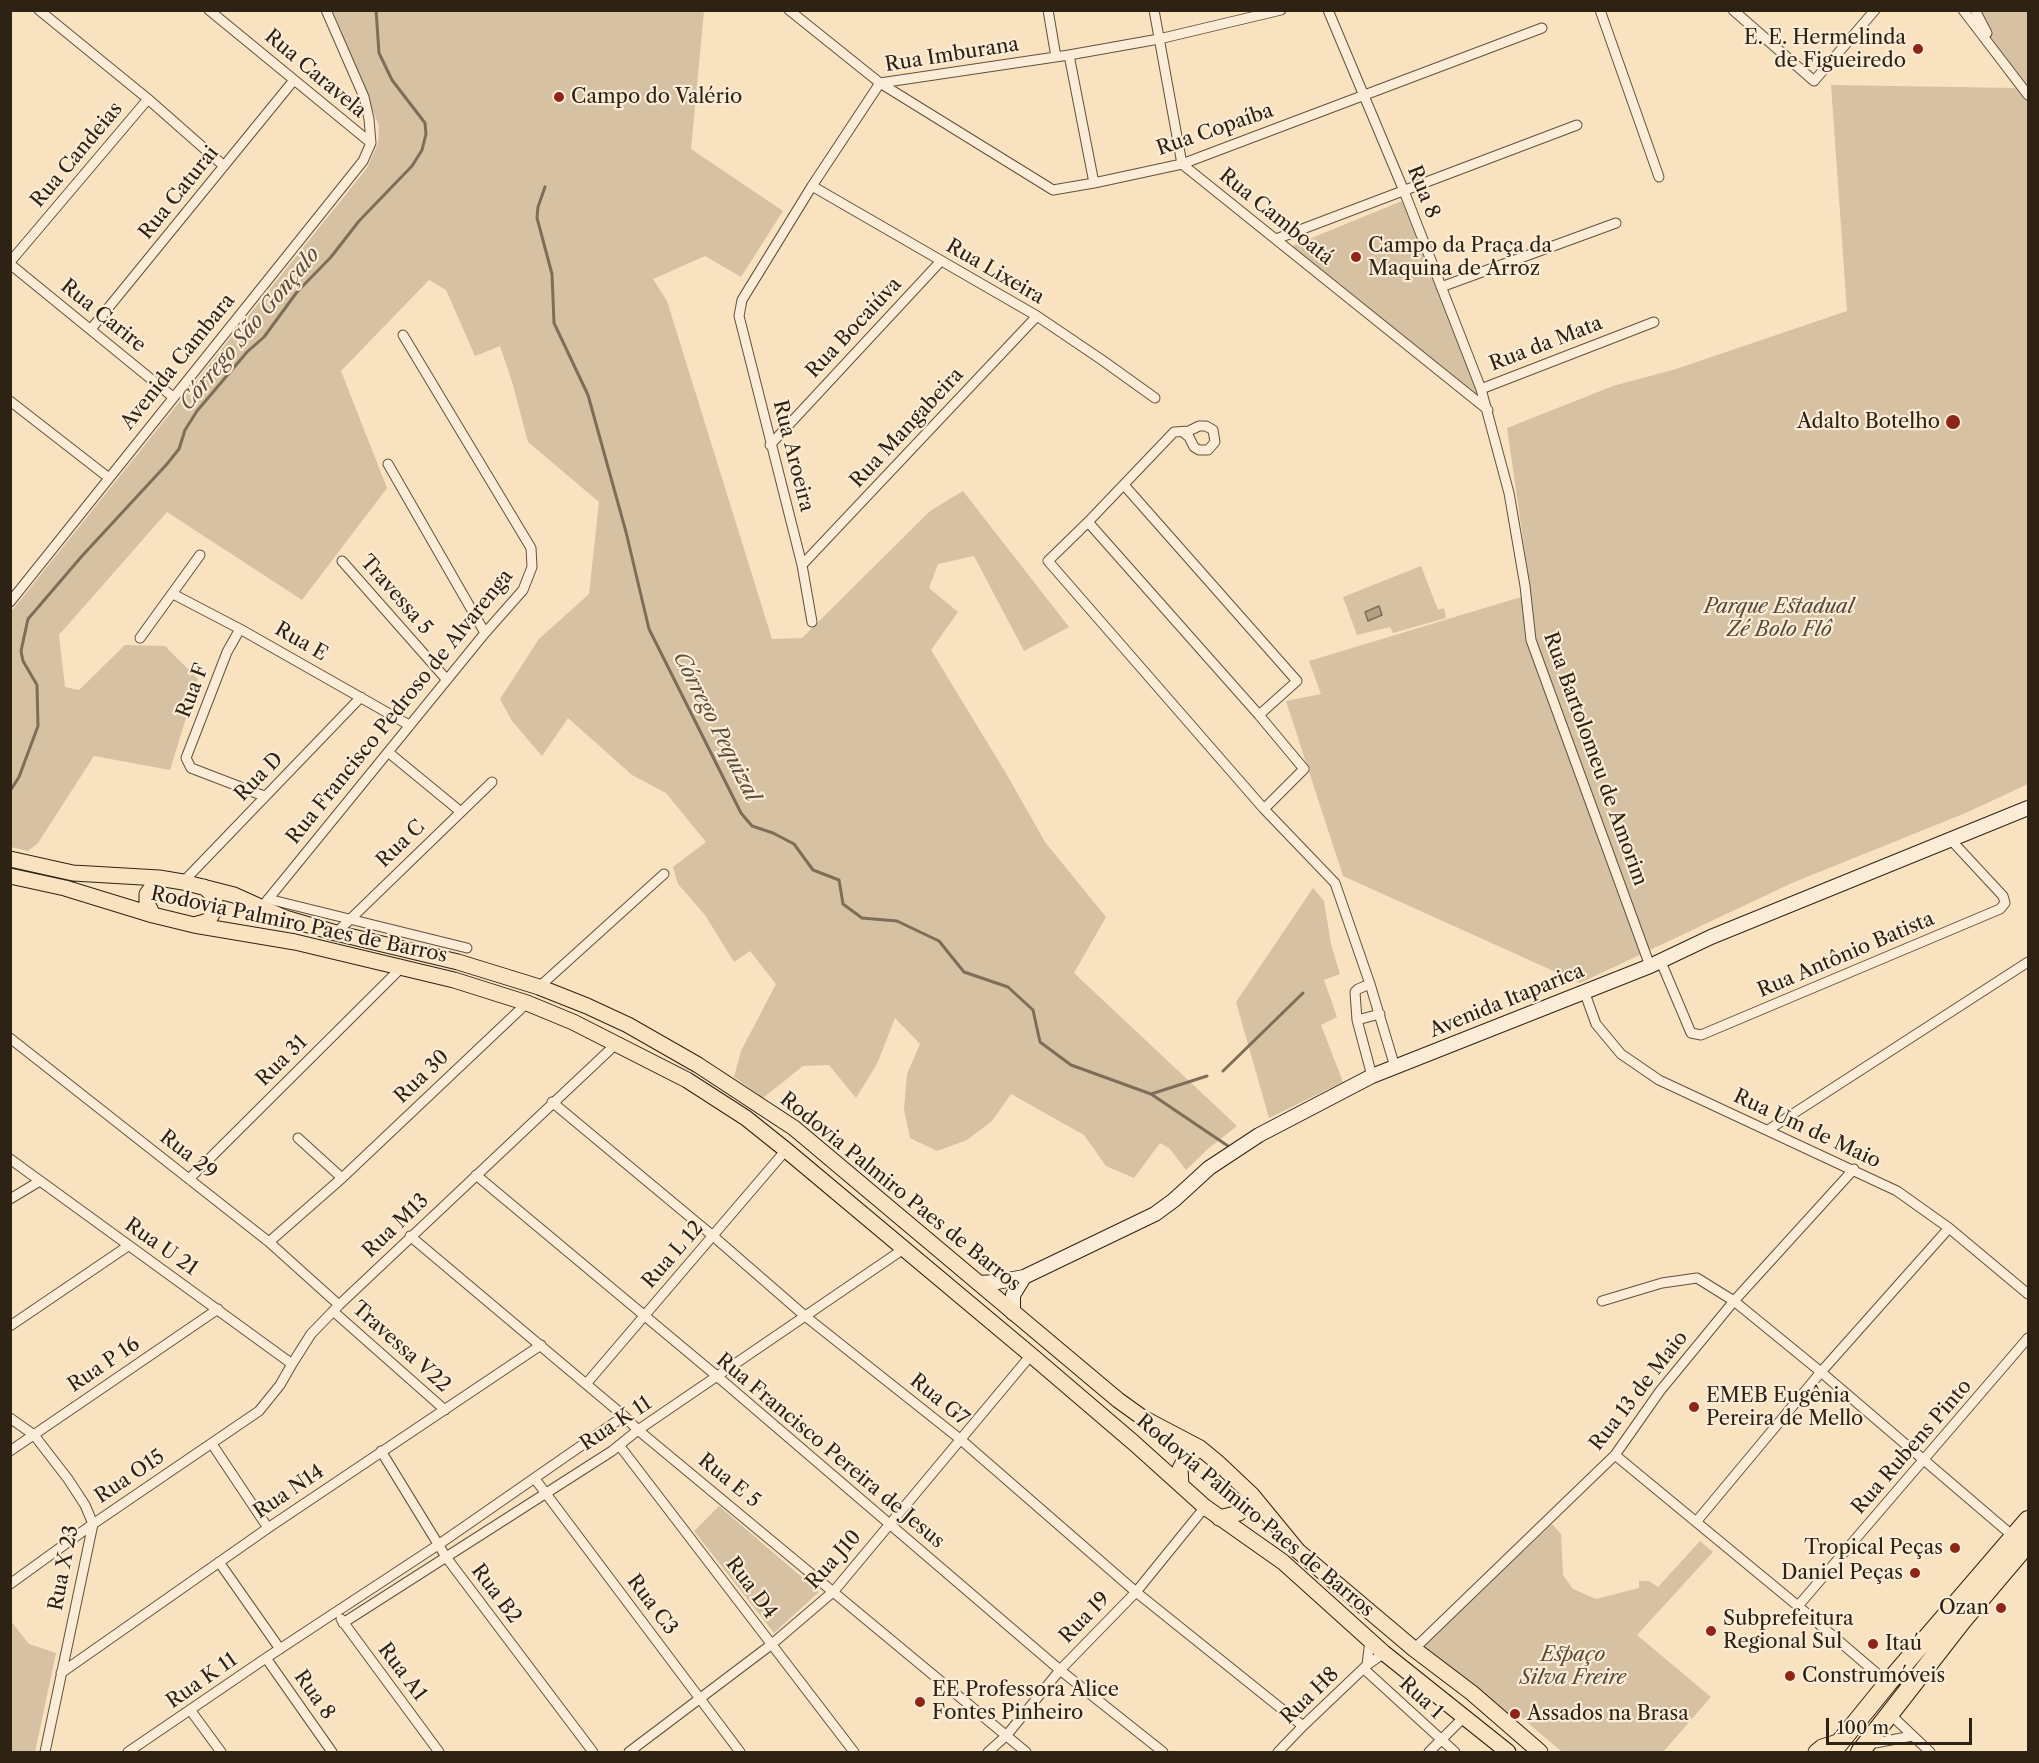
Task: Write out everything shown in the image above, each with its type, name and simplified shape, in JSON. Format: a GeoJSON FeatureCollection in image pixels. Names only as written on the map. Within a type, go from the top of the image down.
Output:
{"type":"FeatureCollection","features":[{"type":"Feature","properties":{"kind":"highway"},"geometry":{"type":"LineString","coordinates":[[1868,1749],[1888,1718],[1962,1622],[2021,1540],[2028,1520]]}},
{"type":"Feature","properties":{"kind":"highway"},"geometry":{"type":"LineString","coordinates":[[1836,1747],[1888,1683],[2021,1540]]}},
{"type":"Feature","properties":{"kind":"main road","name":"Rodovia Palmiro Paes de Barros"},"geometry":{"type":"LineString","coordinates":[[10,859],[73,873],[159,878],[183,882],[264,903],[285,918],[336,933],[458,962],[539,987],[628,1025],[699,1065],[794,1128],[1118,1400],[1143,1418],[1200,1448],[1236,1479],[1298,1551],[1414,1649],[1472,1693],[1540,1752]]}},
{"type":"Feature","properties":{"kind":"main road","name":"Rodovia Palmiro Paes de Barros"},"geometry":{"type":"LineString","coordinates":[[10,876],[65,888],[108,903],[194,925],[295,942],[454,980],[527,1003],[617,1043],[687,1080],[746,1118],[786,1150],[1031,1355],[1219,1518],[1283,1562],[1384,1653],[1508,1752]]}},
{"type":"Feature","properties":{"kind":"main road"},"geometry":{"type":"LineString","coordinates":[[153,915],[147,903],[147,894],[159,878]]}},
{"type":"Feature","properties":{"kind":"main road"},"geometry":{"type":"LineString","coordinates":[[194,925],[208,921],[214,911],[213,895],[204,887]]}},
{"type":"Feature","properties":{"kind":"main road"},"geometry":{"type":"LineString","coordinates":[[1181,1485],[1180,1469],[1184,1461],[1200,1448]]}},
{"type":"Feature","properties":{"kind":"main road"},"geometry":{"type":"LineString","coordinates":[[1219,1518],[1239,1514],[1252,1496]]}},
{"type":"Feature","properties":{"kind":"main road"},"geometry":{"type":"LineString","coordinates":[[1816,1752],[1822,1747],[1836,1747]]}},
{"type":"Feature","properties":{"kind":"street"},"geometry":{"type":"LineString","coordinates":[[39,10],[148,99],[224,166]]}},
{"type":"Feature","properties":{"kind":"street","name":"Rua Caravela"},"geometry":{"type":"LineString","coordinates":[[209,10],[219,15],[370,143]]}},
{"type":"Feature","properties":{"kind":"street"},"geometry":{"type":"LineString","coordinates":[[326,10],[364,97],[369,119],[370,143]]}},
{"type":"Feature","properties":{"kind":"street","name":"Rua Copaíba"},"geometry":{"type":"LineString","coordinates":[[789,10],[880,82],[1053,190],[1182,164],[1542,28]]}},
{"type":"Feature","properties":{"kind":"street"},"geometry":{"type":"LineString","coordinates":[[1048,10],[1056,57]]}},
{"type":"Feature","properties":{"kind":"street"},"geometry":{"type":"LineString","coordinates":[[1154,10],[1182,164]]}},
{"type":"Feature","properties":{"kind":"street","name":"Rua Imburana"},"geometry":{"type":"LineString","coordinates":[[742,300],[812,186],[880,82],[1069,55],[1159,39],[1281,10]]}},
{"type":"Feature","properties":{"kind":"street","name":"Rua 8"},"geometry":{"type":"LineString","coordinates":[[1328,10],[1404,191],[1481,389]]}},
{"type":"Feature","properties":{"kind":"street"},"geometry":{"type":"LineString","coordinates":[[1600,10],[1659,177]]}},
{"type":"Feature","properties":{"kind":"street"},"geometry":{"type":"LineString","coordinates":[[1733,10],[1814,81],[1875,10]]}},
{"type":"Feature","properties":{"kind":"street"},"geometry":{"type":"LineString","coordinates":[[1964,10],[2027,92]]}},
{"type":"Feature","properties":{"kind":"street"},"geometry":{"type":"LineString","coordinates":[[1975,10],[2000,57]]}},
{"type":"Feature","properties":{"kind":"street"},"geometry":{"type":"LineString","coordinates":[[1069,55],[1095,183]]}},
{"type":"Feature","properties":{"kind":"street","name":"Rua Caturai"},"geometry":{"type":"LineString","coordinates":[[91,329],[294,80]]}},
{"type":"Feature","properties":{"kind":"street","name":"Rua Candeias"},"geometry":{"type":"LineString","coordinates":[[10,263],[148,99]]}},
{"type":"Feature","properties":{"kind":"street"},"geometry":{"type":"LineString","coordinates":[[1276,239],[1577,125]]}},
{"type":"Feature","properties":{"kind":"street","name":"Avenida Cambara"},"geometry":{"type":"LineString","coordinates":[[10,602],[363,161],[370,143]]}},
{"type":"Feature","properties":{"kind":"street","name":"Rua Camboatá"},"geometry":{"type":"LineString","coordinates":[[1182,164],[1488,410]]}},
{"type":"Feature","properties":{"kind":"street","name":"Rua Lixeira"},"geometry":{"type":"LineString","coordinates":[[812,186],[940,262],[1038,316],[1155,398]]}},
{"type":"Feature","properties":{"kind":"street"},"geometry":{"type":"LineString","coordinates":[[1441,287],[1616,223]]}},
{"type":"Feature","properties":{"kind":"street","name":"Rua Bocaiúva"},"geometry":{"type":"LineString","coordinates":[[770,445],[940,262]]}},
{"type":"Feature","properties":{"kind":"street","name":"Rua Carire"},"geometry":{"type":"LineString","coordinates":[[10,263],[173,397]]}},
{"type":"Feature","properties":{"kind":"street","name":"Rua Aroeira"},"geometry":{"type":"LineString","coordinates":[[742,300],[739,316],[802,565],[812,621]]}},
{"type":"Feature","properties":{"kind":"street","name":"Rua Mangabeira"},"geometry":{"type":"LineString","coordinates":[[802,565],[1038,316]]}},
{"type":"Feature","properties":{"kind":"street","name":"Rua da Mata"},"geometry":{"type":"LineString","coordinates":[[1514,524],[1509,493],[1481,389],[1654,321]]}},
{"type":"Feature","properties":{"kind":"street","name":"Rua Francisco Pedroso de Alvarenga"},"geometry":{"type":"LineString","coordinates":[[264,903],[485,633],[523,590],[532,567],[531,548],[403,335]]}},
{"type":"Feature","properties":{"kind":"street"},"geometry":{"type":"LineString","coordinates":[[10,401],[109,478]]}},
{"type":"Feature","properties":{"kind":"street"},"geometry":{"type":"LineString","coordinates":[[1183,432],[1172,434],[1048,561],[1264,809],[1335,883],[1380,1014],[1395,1067]]}},
{"type":"Feature","properties":{"kind":"street"},"geometry":{"type":"LineString","coordinates":[[388,464],[485,633]]}},
{"type":"Feature","properties":{"kind":"street"},"geometry":{"type":"LineString","coordinates":[[1124,485],[1297,681],[1259,715]]}},
{"type":"Feature","properties":{"kind":"street"},"geometry":{"type":"LineString","coordinates":[[1088,522],[1304,769],[1264,809]]}},
{"type":"Feature","properties":{"kind":"street","name":"Rua Bartolomeu de Amorim"},"geometry":{"type":"LineString","coordinates":[[1514,524],[1531,640],[1655,964]]}},
{"type":"Feature","properties":{"kind":"street"},"geometry":{"type":"LineString","coordinates":[[140,638],[200,555]]}},
{"type":"Feature","properties":{"kind":"street","name":"Travessa 5"},"geometry":{"type":"LineString","coordinates":[[342,561],[447,680]]}},
{"type":"Feature","properties":{"kind":"street","name":"Rua E"},"geometry":{"type":"LineString","coordinates":[[174,594],[410,725]]}},
{"type":"Feature","properties":{"kind":"street","name":"Rua F"},"geometry":{"type":"LineString","coordinates":[[240,629],[227,652],[186,758],[191,768],[264,796]]}},
{"type":"Feature","properties":{"kind":"street","name":"Rua D"},"geometry":{"type":"LineString","coordinates":[[183,882],[264,796],[362,698]]}},
{"type":"Feature","properties":{"kind":"street"},"geometry":{"type":"LineString","coordinates":[[388,752],[461,812]]}},
{"type":"Feature","properties":{"kind":"street","name":"Rua C"},"geometry":{"type":"LineString","coordinates":[[336,933],[492,782]]}},
{"type":"Feature","properties":{"kind":"street","name":"Avenida Itaparica"},"geometry":{"type":"LineString","coordinates":[[978,1282],[997,1282],[1024,1277],[1155,1214],[1209,1168],[1258,1135],[1372,1076],[1655,964],[1711,936],[2028,808]]}},
{"type":"Feature","properties":{"kind":"street","name":"Rua Antônio Batista"},"geometry":{"type":"LineString","coordinates":[[1655,964],[1691,1033],[1701,1035],[2000,909],[2005,903],[2003,896],[1951,840]]}},
{"type":"Feature","properties":{"kind":"street"},"geometry":{"type":"LineString","coordinates":[[539,987],[664,874]]}},
{"type":"Feature","properties":{"kind":"street"},"geometry":{"type":"LineString","coordinates":[[264,903],[350,919],[467,948]]}},
{"type":"Feature","properties":{"kind":"street"},"geometry":{"type":"LineString","coordinates":[[1768,1130],[2028,962]]}},
{"type":"Feature","properties":{"kind":"street","name":"Rua 31"},"geometry":{"type":"LineString","coordinates":[[189,1179],[401,968]]}},
{"type":"Feature","properties":{"kind":"street"},"geometry":{"type":"LineString","coordinates":[[1370,984],[1358,988],[1355,992],[1357,1020],[1372,1076]]}},
{"type":"Feature","properties":{"kind":"street","name":"Rua Um de Maio"},"geometry":{"type":"LineString","coordinates":[[1584,991],[1596,1024],[1621,1054],[1659,1080],[1897,1191],[1948,1228],[2028,1294]]}},
{"type":"Feature","properties":{"kind":"street","name":"Rua 30"},"geometry":{"type":"LineString","coordinates":[[269,1242],[342,1178],[527,1003]]}},
{"type":"Feature","properties":{"kind":"street"},"geometry":{"type":"LineString","coordinates":[[1357,1020],[1380,1014]]}},
{"type":"Feature","properties":{"kind":"street","name":"Rua 29"},"geometry":{"type":"LineString","coordinates":[[10,1038],[269,1242],[336,1308]]}},
{"type":"Feature","properties":{"kind":"street","name":"Rua M13"},"geometry":{"type":"LineString","coordinates":[[212,1444],[259,1411],[280,1385],[311,1334],[336,1308],[617,1043]]}},
{"type":"Feature","properties":{"kind":"street","name":"Rua G7"},"geometry":{"type":"LineString","coordinates":[[552,1102],[805,1316],[960,1439],[1136,1592],[1303,1726]]}},
{"type":"Feature","properties":{"kind":"street"},"geometry":{"type":"LineString","coordinates":[[298,1138],[342,1178]]}},
{"type":"Feature","properties":{"kind":"street","name":"Rua L 12"},"geometry":{"type":"LineString","coordinates":[[586,1384],[786,1150]]}},
{"type":"Feature","properties":{"kind":"street","name":"Rua U 21"},"geometry":{"type":"LineString","coordinates":[[10,1159],[292,1364]]}},
{"type":"Feature","properties":{"kind":"street","name":"Rua 13 de Maio"},"geometry":{"type":"LineString","coordinates":[[1414,1649],[1615,1455],[1660,1391],[1734,1301],[1854,1169]]}},
{"type":"Feature","properties":{"kind":"street","name":"Rua Francisco Pereira de Jesus"},"geometry":{"type":"LineString","coordinates":[[476,1175],[718,1377],[1060,1670],[1163,1752]]}},
{"type":"Feature","properties":{"kind":"street"},"geometry":{"type":"LineString","coordinates":[[10,1199],[40,1181]]}},
{"type":"Feature","properties":{"kind":"street"},"geometry":{"type":"LineString","coordinates":[[1696,1522],[1821,1372],[1948,1228]]}},
{"type":"Feature","properties":{"kind":"street","name":"Rua E 5"},"geometry":{"type":"LineString","coordinates":[[410,1236],[541,1345],[638,1430],[1026,1752]]}},
{"type":"Feature","properties":{"kind":"street"},"geometry":{"type":"LineString","coordinates":[[10,1326],[128,1246]]}},
{"type":"Feature","properties":{"kind":"street","name":"Rua K 11"},"geometry":{"type":"LineString","coordinates":[[343,1623],[619,1445],[905,1248]]}},
{"type":"Feature","properties":{"kind":"street"},"geometry":{"type":"LineString","coordinates":[[1013,1313],[1013,1296],[1024,1277]]}},
{"type":"Feature","properties":{"kind":"street"},"geometry":{"type":"LineString","coordinates":[[1602,1301],[1662,1283],[1697,1278],[1734,1301],[2021,1540]]}},
{"type":"Feature","properties":{"kind":"street","name":"Travessa V22"},"geometry":{"type":"LineString","coordinates":[[336,1308],[445,1410]]}},
{"type":"Feature","properties":{"kind":"street","name":"Rua P 16"},"geometry":{"type":"LineString","coordinates":[[10,1450],[218,1309]]}},
{"type":"Feature","properties":{"kind":"street","name":"Rua Rubens Pinto"},"geometry":{"type":"LineString","coordinates":[[1798,1606],[2028,1338]]}},
{"type":"Feature","properties":{"kind":"street","name":"Rua N14"},"geometry":{"type":"LineString","coordinates":[[62,1673],[381,1450],[541,1345]]}},
{"type":"Feature","properties":{"kind":"street","name":"Rua J10"},"geometry":{"type":"LineString","coordinates":[[629,1752],[772,1644],[834,1591],[1031,1355]]}},
{"type":"Feature","properties":{"kind":"street","name":"Rua K 11"},"geometry":{"type":"LineString","coordinates":[[128,1752],[438,1545],[624,1416]]}},
{"type":"Feature","properties":{"kind":"street","name":"Rua X 23"},"geometry":{"type":"LineString","coordinates":[[10,1418],[34,1435],[68,1479],[85,1505],[93,1524],[45,1752]]}},
{"type":"Feature","properties":{"kind":"street"},"geometry":{"type":"LineString","coordinates":[[212,1444],[268,1528]]}},
{"type":"Feature","properties":{"kind":"street","name":"Rua O15"},"geometry":{"type":"LineString","coordinates":[[10,1584],[93,1524],[212,1444]]}},
{"type":"Feature","properties":{"kind":"street","name":"Rua D4"},"geometry":{"type":"LineString","coordinates":[[619,1445],[854,1752]]}},
{"type":"Feature","properties":{"kind":"street","name":"Rua B2"},"geometry":{"type":"LineString","coordinates":[[381,1450],[446,1557],[593,1752]]}},
{"type":"Feature","properties":{"kind":"street"},"geometry":{"type":"LineString","coordinates":[[1615,1455],[1888,1683]]}},
{"type":"Feature","properties":{"kind":"street","name":"Rua C3"},"geometry":{"type":"LineString","coordinates":[[535,1479],[740,1752]]}},
{"type":"Feature","properties":{"kind":"street","name":"Rua I9"},"geometry":{"type":"LineString","coordinates":[[988,1752],[1006,1736],[1060,1670],[1136,1592],[1205,1506]]}},
{"type":"Feature","properties":{"kind":"street"},"geometry":{"type":"LineString","coordinates":[[219,1562],[280,1649]]}},
{"type":"Feature","properties":{"kind":"street","name":"Rua A1"},"geometry":{"type":"LineString","coordinates":[[336,1612],[439,1752]]}},
{"type":"Feature","properties":{"kind":"street","name":"Rua H8"},"geometry":{"type":"LineString","coordinates":[[1365,1667],[1370,1640]]}},
{"type":"Feature","properties":{"kind":"street","name":"Rua H8"},"geometry":{"type":"LineString","coordinates":[[1278,1752],[1365,1667],[1384,1653]]}},
{"type":"Feature","properties":{"kind":"street","name":"Rua 8"},"geometry":{"type":"LineString","coordinates":[[266,1658],[332,1752]]}},
{"type":"Feature","properties":{"kind":"street","name":"Rua 1"},"geometry":{"type":"LineString","coordinates":[[1365,1667],[1455,1752]]}},
{"type":"Feature","properties":{"kind":"street"},"geometry":{"type":"LineString","coordinates":[[191,1711],[221,1752]]}},
{"type":"Feature","properties":{"kind":"street"},"geometry":{"type":"LineString","coordinates":[[1429,1752],[1464,1716]]}},
{"type":"Feature","properties":{"kind":"street"},"geometry":{"type":"LineString","coordinates":[[1888,1718],[1930,1752]]}},
{"type":"Feature","properties":{"kind":"street"},"geometry":{"type":"LineString","coordinates":[[1868,1749],[1912,1736]]}},
{"type":"Feature","properties":{"kind":"green space"},"geometry":{"type":"Polygon","coordinates":[[[333,11],[704,11],[691,149],[783,211],[741,277],[705,256],[653,279],[667,301],[772,639],[802,638],[930,511],[963,491],[1069,627],[1024,651],[974,556],[938,564],[929,588],[958,612],[931,650],[1045,842],[1106,917],[1074,973],[1237,1126],[1186,1170],[1170,1149],[1160,1143],[1134,1178],[1106,1166],[1084,1135],[1011,1094],[992,1121],[967,1140],[937,1151],[910,1138],[904,1109],[907,1074],[920,1044],[895,1018],[877,1064],[856,1098],[829,1065],[803,1066],[763,1098],[734,1077],[741,1051],[776,984],[750,951],[734,962],[705,915],[678,884],[673,867],[706,842],[666,793],[632,775],[568,718],[542,756],[512,721],[500,699],[539,639],[589,594],[599,502],[528,442],[500,346],[475,356],[446,290],[429,280],[341,371],[387,488],[302,600],[167,512],[59,635],[65,687],[79,690],[125,645],[165,646],[198,679],[170,770],[94,756],[38,843],[28,851],[11,847],[10,613],[367,168],[378,143],[379,126],[333,11]]]}},
{"type":"Feature","properties":{"kind":"green space","name":"Parque Estadual Zé Bolo Flô"},"geometry":{"type":"Polygon","coordinates":[[[1959,11],[2028,11],[2028,784],[1968,812],[1792,883],[1580,983],[1343,876],[1286,701],[1321,694],[1309,661],[1531,594],[1507,428],[1613,386],[1676,369],[1847,311],[1831,85],[2015,88],[1959,11]]]}},
{"type":"Feature","properties":{"kind":"green space"},"geometry":{"type":"Polygon","coordinates":[[[1402,201],[1479,396],[1287,248],[1402,201]]]}},
{"type":"Feature","properties":{"kind":"green space"},"geometry":{"type":"Polygon","coordinates":[[[1421,566],[1438,610],[1444,608],[1446,618],[1393,633],[1390,627],[1357,635],[1343,597],[1421,566]]]}},
{"type":"Feature","properties":{"kind":"green space"},"geometry":{"type":"Polygon","coordinates":[[[1313,888],[1324,901],[1331,944],[1340,974],[1324,980],[1337,1017],[1321,1025],[1343,1082],[1269,1118],[1236,1002],[1313,888]]]}},
{"type":"Feature","properties":{"kind":"green space"},"geometry":{"type":"Polygon","coordinates":[[[719,1506],[819,1592],[774,1633],[694,1531],[719,1506]]]}},
{"type":"Feature","properties":{"kind":"green space","name":"Espaço Silva Freire"},"geometry":{"type":"Polygon","coordinates":[[[1552,1524],[1561,1534],[1563,1575],[1573,1589],[1596,1599],[1639,1588],[1639,1581],[1649,1581],[1658,1587],[1700,1541],[1713,1552],[1637,1635],[1711,1697],[1663,1752],[1562,1752],[1521,1717],[1510,1718],[1424,1650],[1426,1644],[1552,1524]]]}},
{"type":"Feature","properties":{"kind":"green space"},"geometry":{"type":"Polygon","coordinates":[[[10,1620],[29,1644],[56,1653],[35,1752],[11,1752],[10,1620]]]}},
{"type":"Feature","properties":{"kind":"shaded area"},"geometry":{"type":"Polygon","coordinates":[[[1379,606],[1382,615],[1368,621],[1365,612],[1379,606]]]}},
{"type":"Feature","properties":{"kind":"waterway","name":"Córrego São Gonçalo"},"geometry":{"type":"LineString","coordinates":[[10,791],[19,777],[38,726],[37,685],[23,661],[21,651],[28,619],[82,556],[167,464],[179,449],[185,430],[197,411],[247,352],[264,337],[297,292],[331,257],[359,221],[412,166],[422,150],[426,134],[425,123],[392,80],[379,53],[376,10]]}},
{"type":"Feature","properties":{"kind":"waterway","name":"Córrego Pequizal"},"geometry":{"type":"LineString","coordinates":[[545,187],[537,218],[552,274],[554,323],[588,395],[626,532],[649,629],[741,813],[752,826],[773,833],[794,844],[813,870],[839,880],[843,904],[862,918],[897,921],[939,941],[964,972],[1008,987],[1033,1010],[1040,1042],[1071,1065],[1151,1094],[1231,1148]]}},
{"type":"Feature","properties":{"kind":"waterway","name":"Córrego Pequizal"},"geometry":{"type":"LineString","coordinates":[[1223,1071],[1303,993]]}},
{"type":"Feature","properties":{"kind":"waterway","name":"Córrego Pequizal"},"geometry":{"type":"LineString","coordinates":[[1151,1094],[1207,1076]]}},
{"type":"Feature","properties":{"kind":"place","name":"E. E. Hermelinda de Figueiredo"},"geometry":{"type":"Point","coordinates":[1918,49]}},
{"type":"Feature","properties":{"kind":"place","name":"Campo do Valério"},"geometry":{"type":"Point","coordinates":[559,97]}},
{"type":"Feature","properties":{"kind":"place","name":"Campo da Praça da Maquina de Arroz"},"geometry":{"type":"Point","coordinates":[1356,257]}},
{"type":"Feature","properties":{"kind":"place","name":"Adalto Botelho"},"geometry":{"type":"Point","coordinates":[1953,422]}},
{"type":"Feature","properties":{"kind":"place","name":"EMEB Eugênia Pereira de Mello"},"geometry":{"type":"Point","coordinates":[1694,1407]}},
{"type":"Feature","properties":{"kind":"place","name":"Tropical Peças"},"geometry":{"type":"Point","coordinates":[1955,1548]}},
{"type":"Feature","properties":{"kind":"place","name":"Daniel Peças"},"geometry":{"type":"Point","coordinates":[1915,1573]}},
{"type":"Feature","properties":{"kind":"place","name":"Ozan"},"geometry":{"type":"Point","coordinates":[2001,1608]}},
{"type":"Feature","properties":{"kind":"place","name":"Subprefeitura Regional Sul"},"geometry":{"type":"Point","coordinates":[1711,1631]}},
{"type":"Feature","properties":{"kind":"place","name":"Itaú"},"geometry":{"type":"Point","coordinates":[1873,1644]}},
{"type":"Feature","properties":{"kind":"place","name":"Construmóveis"},"geometry":{"type":"Point","coordinates":[1790,1676]}},
{"type":"Feature","properties":{"kind":"place","name":"EE Professora Alice Fontes Pinheiro"},"geometry":{"type":"Point","coordinates":[920,1702]}},
{"type":"Feature","properties":{"kind":"place","name":"Assados na Brasa"},"geometry":{"type":"Point","coordinates":[1515,1714]}}]}
